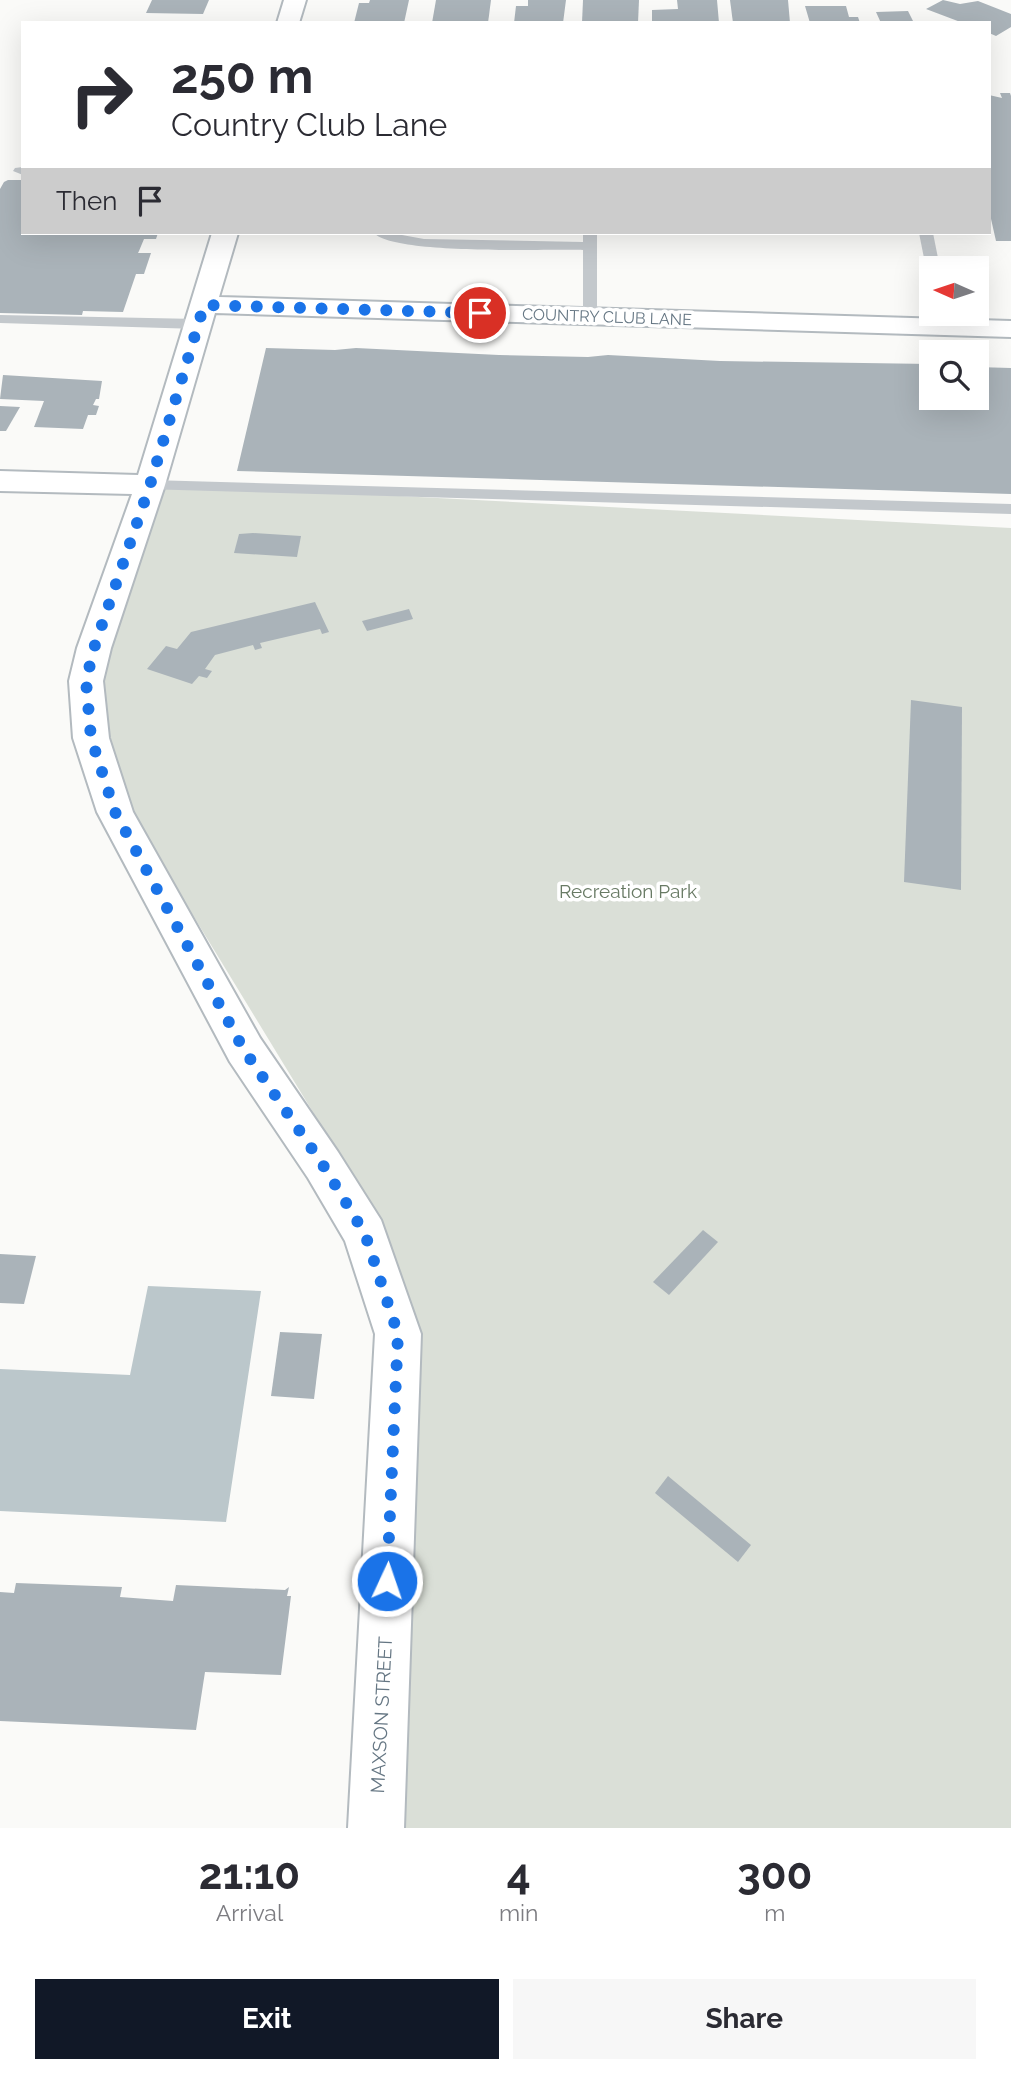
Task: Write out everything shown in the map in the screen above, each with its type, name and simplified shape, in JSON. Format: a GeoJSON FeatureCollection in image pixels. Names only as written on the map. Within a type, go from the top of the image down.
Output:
{"type":"FeatureCollection","features":[{"type":"Feature","properties":{"kind":"street"},"geometry":{"type":"LineString","coordinates":[[289,21],[295,0]]}},
{"type":"Feature","properties":{"kind":"street","name":"MAXSON STREET"},"geometry":{"type":"LineString","coordinates":[[224,235],[150,485],[94,648],[86,681],[91,738],[115,812],[244,1050],[323,1165],[365,1234],[398,1334],[376,1828]]}},
{"type":"Feature","properties":{"kind":"street","name":"COUNTRY CLUB LANE"},"geometry":{"type":"LineString","coordinates":[[201,315],[919,320]]}},
{"type":"Feature","properties":{"kind":"street","name":"COUNTRY CLUB LANE"},"geometry":{"type":"LineString","coordinates":[[989,326],[1011,329]]}},
{"type":"Feature","properties":{"kind":"street"},"geometry":{"type":"LineString","coordinates":[[0,481],[150,485]]}},
{"type":"Feature","properties":{"kind":"lane"},"geometry":{"type":"LineString","coordinates":[[390,235],[424,243],[590,239],[590,316]]}},
{"type":"Feature","properties":{"kind":"lane"},"geometry":{"type":"LineString","coordinates":[[926,235],[931,256]]}},
{"type":"Feature","properties":{"kind":"lane"},"geometry":{"type":"LineString","coordinates":[[0,319],[201,315]]}},
{"type":"Feature","properties":{"kind":"lane"},"geometry":{"type":"LineString","coordinates":[[150,485],[1011,509]]}},
{"type":"Feature","properties":{"kind":"green space","name":"Recreation Park"},"geometry":{"type":"Polygon","coordinates":[[[150,483],[1011,528],[1011,1828],[375,1828],[413,1349],[404,1286],[386,1232],[119,794],[95,703],[150,483]]]}},
{"type":"Feature","properties":{"kind":"shaded area"},"geometry":{"type":"Polygon","coordinates":[[[148,1286],[261,1291],[226,1522],[0,1511],[0,1369],[130,1375],[148,1286]]]}},
{"type":"Feature","properties":{"kind":"building"},"geometry":{"type":"Polygon","coordinates":[[[152,0],[209,0],[203,14],[146,13],[152,0]]]}},
{"type":"Feature","properties":{"kind":"building"},"geometry":{"type":"Polygon","coordinates":[[[370,0],[409,0],[404,21],[354,21],[359,3],[369,3],[370,0]]]}},
{"type":"Feature","properties":{"kind":"building"},"geometry":{"type":"Polygon","coordinates":[[[436,0],[491,0],[488,21],[432,21],[436,0]]]}},
{"type":"Feature","properties":{"kind":"building"},"geometry":{"type":"Polygon","coordinates":[[[528,0],[566,0],[563,21],[514,21],[516,6],[528,6],[528,0]]]}},
{"type":"Feature","properties":{"kind":"building"},"geometry":{"type":"Polygon","coordinates":[[[583,0],[639,0],[638,21],[582,21],[583,0]]]}},
{"type":"Feature","properties":{"kind":"building"},"geometry":{"type":"Polygon","coordinates":[[[677,0],[717,0],[719,21],[652,21],[652,10],[678,9],[677,0]]]}},
{"type":"Feature","properties":{"kind":"building"},"geometry":{"type":"Polygon","coordinates":[[[730,0],[788,0],[790,21],[733,21],[730,0]]]}},
{"type":"Feature","properties":{"kind":"building"},"geometry":{"type":"Polygon","coordinates":[[[943,0],[960,4],[978,1],[1011,14],[1011,27],[996,36],[991,34],[991,21],[958,21],[926,9],[943,0]]]}},
{"type":"Feature","properties":{"kind":"building"},"geometry":{"type":"Polygon","coordinates":[[[805,6],[846,6],[849,17],[858,17],[859,21],[809,21],[805,6]]]}},
{"type":"Feature","properties":{"kind":"building"},"geometry":{"type":"Polygon","coordinates":[[[908,11],[913,21],[880,21],[876,12],[908,11]]]}},
{"type":"Feature","properties":{"kind":"building"},"geometry":{"type":"Polygon","coordinates":[[[1000,93],[1010,93],[1011,241],[996,241],[991,219],[991,95],[1002,98],[1000,93]]]}},
{"type":"Feature","properties":{"kind":"building"},"geometry":{"type":"Polygon","coordinates":[[[21,180],[21,235],[157,235],[156,239],[144,239],[138,253],[151,253],[144,274],[136,274],[123,312],[83,311],[82,315],[0,313],[0,189],[4,182],[21,180]]]}},
{"type":"Feature","properties":{"kind":"building"},"geometry":{"type":"Polygon","coordinates":[[[266,348],[356,348],[499,355],[608,355],[720,361],[919,364],[919,410],[989,410],[989,367],[1011,368],[1011,494],[237,471],[266,348]]]}},
{"type":"Feature","properties":{"kind":"building"},"geometry":{"type":"Polygon","coordinates":[[[3,375],[102,381],[99,399],[96,399],[93,405],[99,406],[96,415],[88,415],[83,429],[34,427],[44,401],[0,399],[3,375]]]}},
{"type":"Feature","properties":{"kind":"building"},"geometry":{"type":"Polygon","coordinates":[[[0,406],[20,407],[6,431],[0,431],[0,406]]]}},
{"type":"Feature","properties":{"kind":"building"},"geometry":{"type":"Polygon","coordinates":[[[239,534],[301,536],[297,557],[234,553],[239,534]]]}},
{"type":"Feature","properties":{"kind":"building"},"geometry":{"type":"Polygon","coordinates":[[[315,602],[329,632],[322,634],[320,629],[260,643],[262,648],[255,650],[253,645],[215,655],[205,669],[212,671],[207,678],[199,676],[192,684],[147,669],[166,646],[177,649],[191,632],[315,602]]]}},
{"type":"Feature","properties":{"kind":"building"},"geometry":{"type":"Polygon","coordinates":[[[409,609],[413,619],[367,631],[362,621],[409,609]]]}},
{"type":"Feature","properties":{"kind":"building"},"geometry":{"type":"Polygon","coordinates":[[[911,700],[962,707],[961,890],[904,882],[911,700]]]}},
{"type":"Feature","properties":{"kind":"building"},"geometry":{"type":"Polygon","coordinates":[[[703,1230],[718,1242],[669,1295],[653,1282],[703,1230]]]}},
{"type":"Feature","properties":{"kind":"building"},"geometry":{"type":"Polygon","coordinates":[[[0,1254],[36,1256],[24,1304],[0,1303],[0,1254]]]}},
{"type":"Feature","properties":{"kind":"building"},"geometry":{"type":"Polygon","coordinates":[[[280,1332],[322,1334],[314,1399],[271,1396],[280,1332]]]}},
{"type":"Feature","properties":{"kind":"building"},"geometry":{"type":"Polygon","coordinates":[[[668,1476],[751,1545],[738,1562],[655,1493],[668,1476]]]}},
{"type":"Feature","properties":{"kind":"building"},"geometry":{"type":"Polygon","coordinates":[[[16,1583],[122,1587],[120,1597],[173,1601],[176,1585],[285,1590],[289,1587],[287,1596],[291,1596],[281,1675],[205,1672],[196,1730],[0,1721],[0,1592],[14,1593],[16,1583]]]}},
{"type":"Feature","properties":{"kind":"route"},"geometry":{"type":"LineString","coordinates":[[387,1581],[398,1334],[365,1234],[323,1165],[244,1050],[115,812],[91,738],[86,681],[113,589],[150,485],[204,305],[480,313]]}}]}
